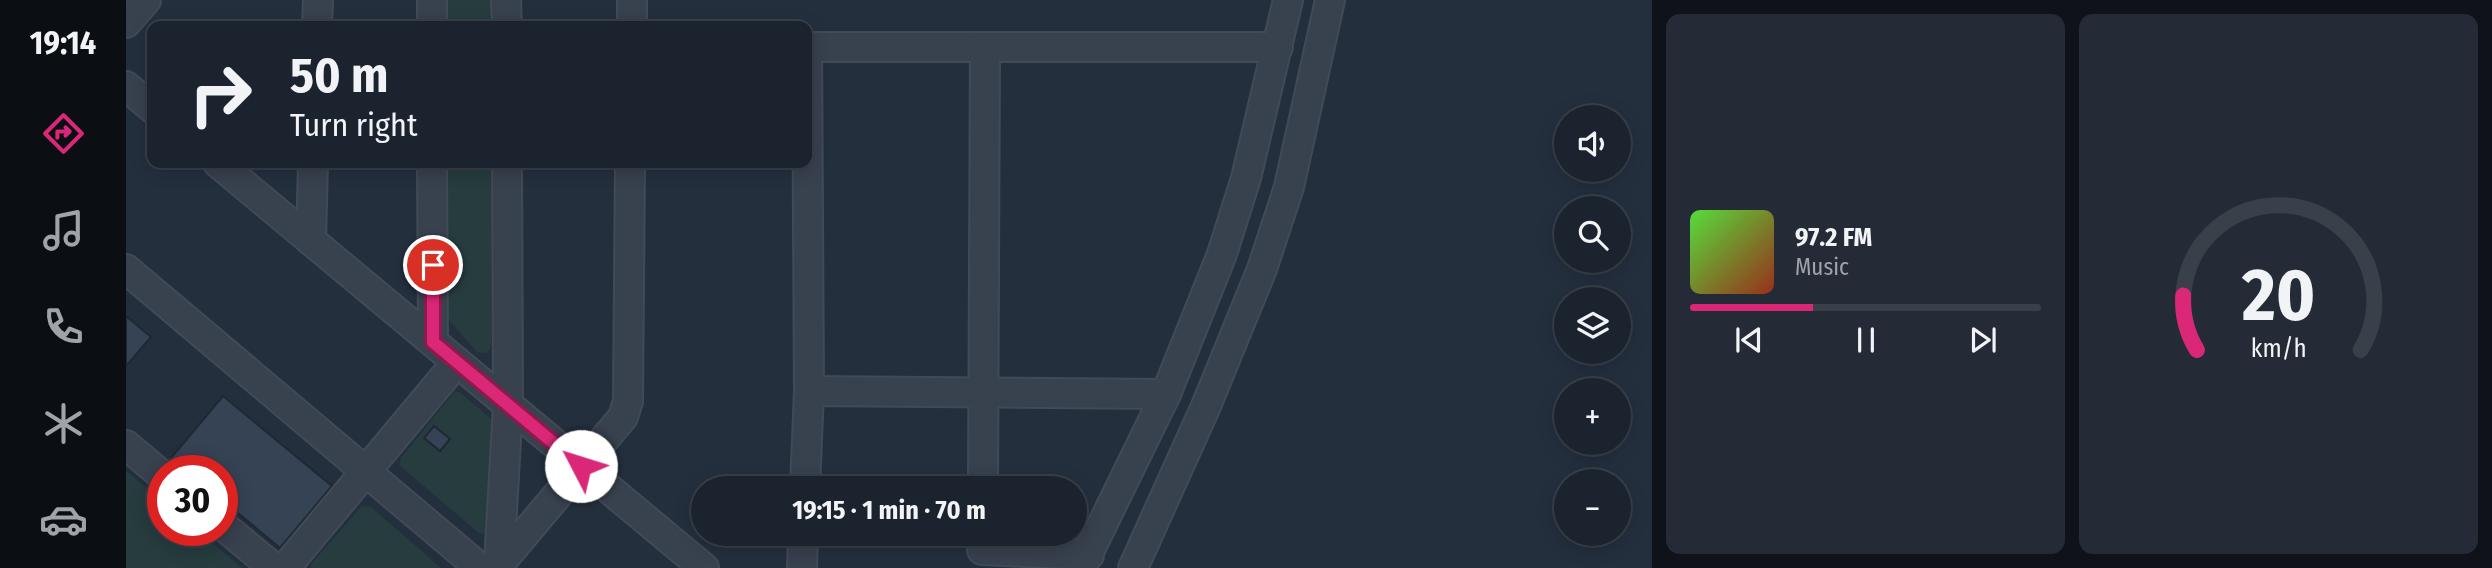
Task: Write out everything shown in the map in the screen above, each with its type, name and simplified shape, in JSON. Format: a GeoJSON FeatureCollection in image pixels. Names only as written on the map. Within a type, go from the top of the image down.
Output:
{"type":"FeatureCollection","features":[{"type":"Feature","properties":{"kind":"street"},"geometry":{"type":"LineString","coordinates":[[126,23],[146,0]]}},
{"type":"Feature","properties":{"kind":"street"},"geometry":{"type":"LineString","coordinates":[[317,21],[318,0]]}},
{"type":"Feature","properties":{"kind":"street"},"geometry":{"type":"LineString","coordinates":[[432,0],[432,21]]}},
{"type":"Feature","properties":{"kind":"street"},"geometry":{"type":"LineString","coordinates":[[506,0],[507,21]]}},
{"type":"Feature","properties":{"kind":"street"},"geometry":{"type":"LineString","coordinates":[[632,0],[632,21]]}},
{"type":"Feature","properties":{"kind":"street"},"geometry":{"type":"LineString","coordinates":[[982,550],[1085,561],[1166,394],[1222,254],[1247,178],[1288,0]]}},
{"type":"Feature","properties":{"kind":"street"},"geometry":{"type":"LineString","coordinates":[[1133,568],[1206,406],[1262,269],[1289,187],[1330,0]]}},
{"type":"Feature","properties":{"kind":"street"},"geometry":{"type":"LineString","coordinates":[[812,47],[1278,47]]}},
{"type":"Feature","properties":{"kind":"street"},"geometry":{"type":"LineString","coordinates":[[983,476],[985,47]]}},
{"type":"Feature","properties":{"kind":"street"},"geometry":{"type":"LineString","coordinates":[[126,86],[147,104]]}},
{"type":"Feature","properties":{"kind":"street"},"geometry":{"type":"LineString","coordinates":[[224,168],[704,568]]}},
{"type":"Feature","properties":{"kind":"street"},"geometry":{"type":"LineString","coordinates":[[311,241],[313,168]]}},
{"type":"Feature","properties":{"kind":"street"},"geometry":{"type":"LineString","coordinates":[[432,168],[433,342]]}},
{"type":"Feature","properties":{"kind":"street"},"geometry":{"type":"LineString","coordinates":[[491,567],[508,405],[507,168]]}},
{"type":"Feature","properties":{"kind":"street"},"geometry":{"type":"LineString","coordinates":[[491,567],[623,416],[628,401],[630,168]]}},
{"type":"Feature","properties":{"kind":"street"},"geometry":{"type":"LineString","coordinates":[[805,476],[809,391],[808,168]]}},
{"type":"Feature","properties":{"kind":"street"},"geometry":{"type":"LineString","coordinates":[[126,269],[366,471],[491,567]]}},
{"type":"Feature","properties":{"kind":"street"},"geometry":{"type":"LineString","coordinates":[[285,568],[457,362]]}},
{"type":"Feature","properties":{"kind":"street"},"geometry":{"type":"LineString","coordinates":[[809,391],[1166,394]]}},
{"type":"Feature","properties":{"kind":"street"},"geometry":{"type":"LineString","coordinates":[[126,445],[147,463]]}},
{"type":"Feature","properties":{"kind":"street"},"geometry":{"type":"LineString","coordinates":[[238,538],[274,568]]}},
{"type":"Feature","properties":{"kind":"street"},"geometry":{"type":"LineString","coordinates":[[802,568],[803,546]]}},
{"type":"Feature","properties":{"kind":"green space"},"geometry":{"type":"Polygon","coordinates":[[[446,0],[492,0],[492,21],[446,21],[446,0]]]}},
{"type":"Feature","properties":{"kind":"green space"},"geometry":{"type":"Polygon","coordinates":[[[447,168],[491,168],[490,349],[486,353],[477,352],[448,319],[447,168]]]}},
{"type":"Feature","properties":{"kind":"green space"},"geometry":{"type":"Polygon","coordinates":[[[455,391],[461,393],[491,419],[489,529],[486,534],[479,533],[399,465],[401,458],[455,391]]]}},
{"type":"Feature","properties":{"kind":"green space"},"geometry":{"type":"Polygon","coordinates":[[[126,471],[147,489],[147,546],[216,546],[242,568],[126,568],[126,471]]]}},
{"type":"Feature","properties":{"kind":"green space"},"geometry":{"type":"Polygon","coordinates":[[[362,506],[371,507],[441,568],[311,568],[311,564],[362,506]]]}},
{"type":"Feature","properties":{"kind":"building"},"geometry":{"type":"Polygon","coordinates":[[[126,316],[151,337],[126,366],[126,316]]]}},
{"type":"Feature","properties":{"kind":"building"},"geometry":{"type":"Polygon","coordinates":[[[223,396],[332,486],[280,548],[238,513],[238,455],[174,455],[223,396]]]}},
{"type":"Feature","properties":{"kind":"building"},"geometry":{"type":"Polygon","coordinates":[[[434,426],[450,439],[440,451],[424,438],[434,426]]]}},
{"type":"Feature","properties":{"kind":"route"},"geometry":{"type":"LineString","coordinates":[[433,265],[433,342],[581,466]]}}]}
